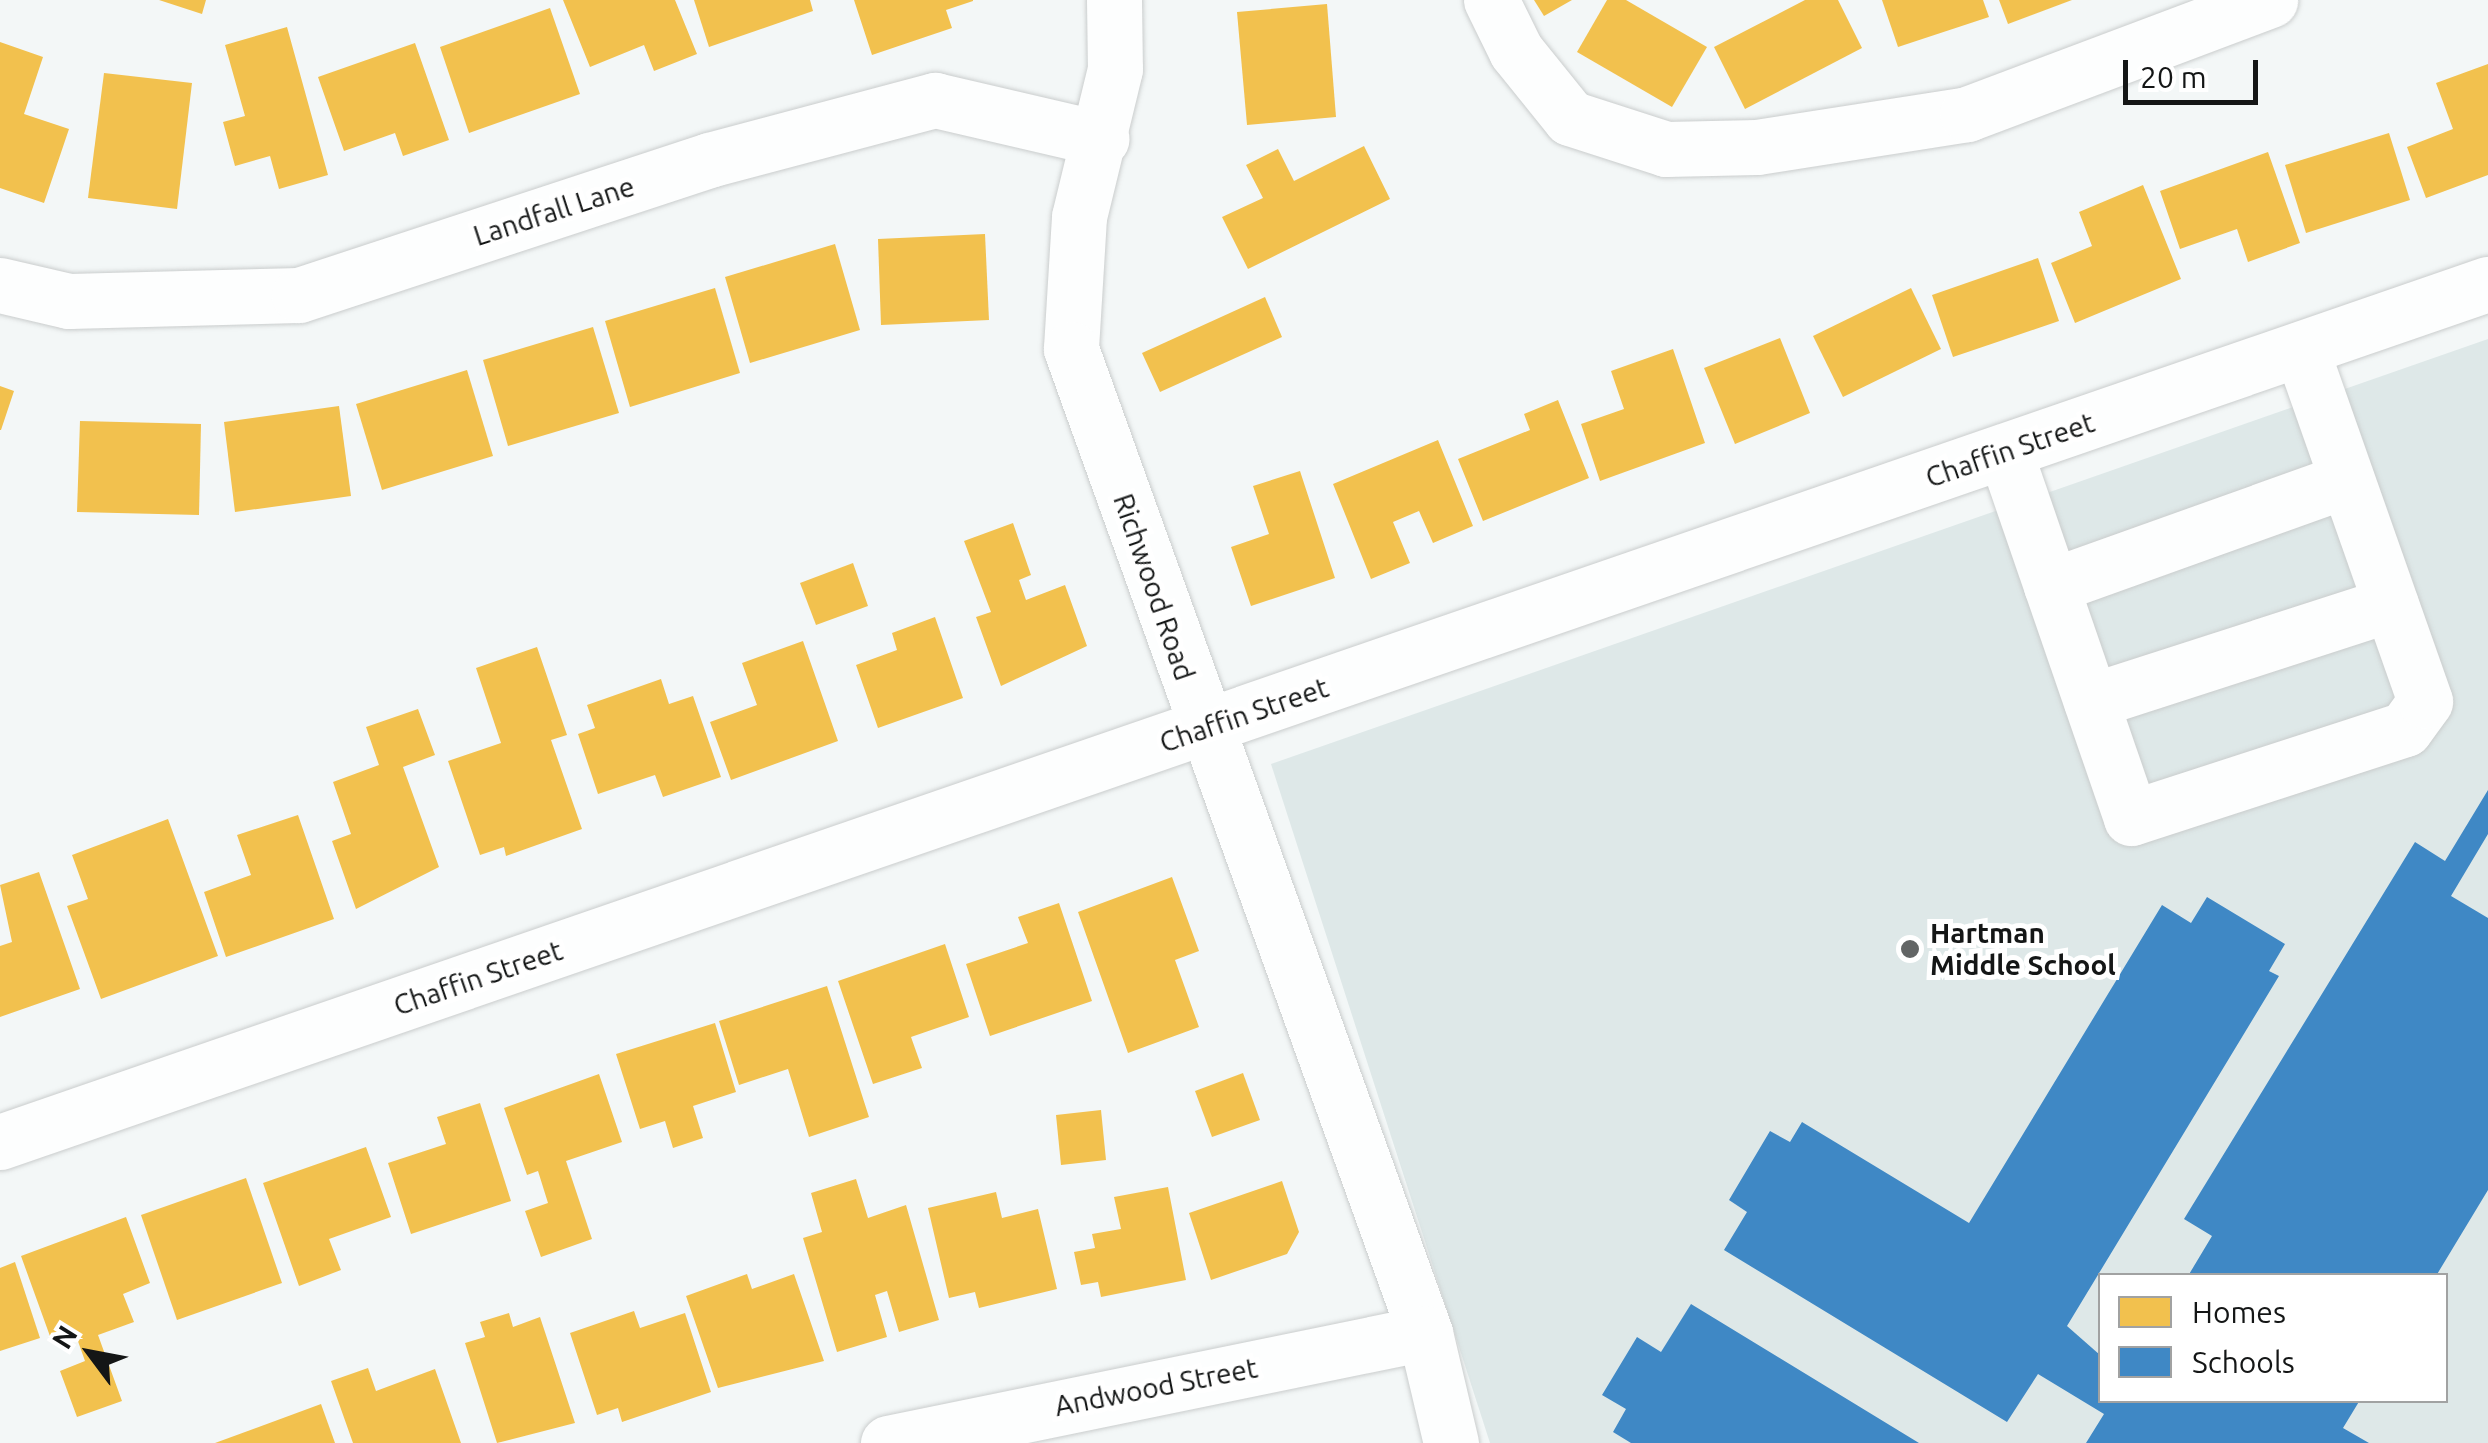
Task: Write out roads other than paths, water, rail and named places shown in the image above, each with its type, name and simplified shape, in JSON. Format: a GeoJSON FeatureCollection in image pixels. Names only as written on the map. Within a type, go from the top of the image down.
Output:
{"type":"FeatureCollection","features":[{"type":"Feature","properties":{"kind":"street","name":"Richwood Road"},"geometry":{"type":"LineString","coordinates":[[1114,0],[1115,69],[1102,138],[1076,236],[1071,349],[1204,729],[1425,1333],[1450,1443]]}},
{"type":"Feature","properties":{"kind":"street"},"geometry":{"type":"LineString","coordinates":[[1491,0],[1516,51],[1570,118],[1666,148],[1757,147],[1968,114],[2270,0]]}},
{"type":"Feature","properties":{"kind":"street","name":"Landfall Lane"},"geometry":{"type":"LineString","coordinates":[[0,285],[69,300],[299,296],[710,160],[936,100],[1102,138]]}},
{"type":"Feature","properties":{"kind":"street","name":"Chaffin Street"},"geometry":{"type":"LineString","coordinates":[[0,1142],[2488,284]]}},
{"type":"Feature","properties":{"kind":"street"},"geometry":{"type":"LineString","coordinates":[[2006,452],[2132,818],[2405,729],[2424,701],[2301,349]]}},
{"type":"Feature","properties":{"kind":"street"},"geometry":{"type":"LineString","coordinates":[[2051,586],[2347,480]]}},
{"type":"Feature","properties":{"kind":"street"},"geometry":{"type":"LineString","coordinates":[[2092,701],[2390,604]]}},
{"type":"Feature","properties":{"kind":"street","name":"Andwood Street"},"geometry":{"type":"LineString","coordinates":[[888,1443],[1425,1333]]}},
{"type":"Feature","properties":{"kind":"place","name":"Hartman Middle School"},"geometry":{"type":"Point","coordinates":[1910,949]}}]}
